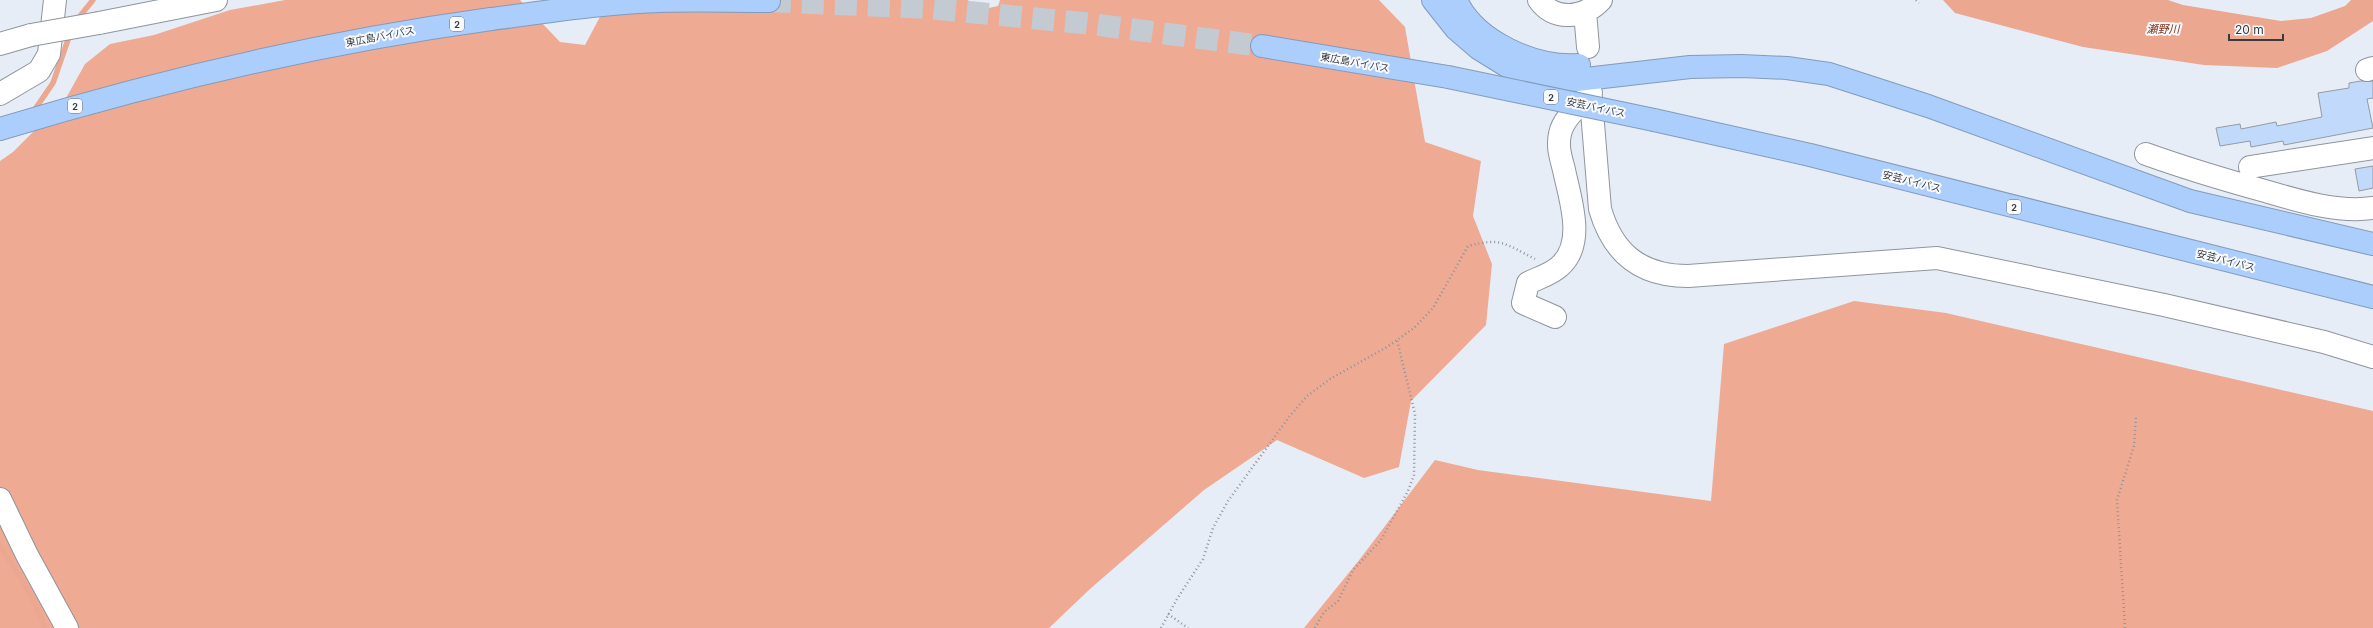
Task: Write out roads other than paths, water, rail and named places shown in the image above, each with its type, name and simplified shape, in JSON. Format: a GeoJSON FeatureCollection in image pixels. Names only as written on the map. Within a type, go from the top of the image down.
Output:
{"type":"FeatureCollection","features":[{"type":"Feature","properties":{"kind":"highway"},"geometry":{"type":"LineString","coordinates":[[1433,0],[1456,29],[1478,48],[1507,66],[1541,78],[1577,80],[1690,67],[1742,66],[1787,68],[1829,74],[1915,101],[2190,201],[2373,244]]}},
{"type":"Feature","properties":{"kind":"highway"},"geometry":{"type":"LineString","coordinates":[[1456,0],[1459,6],[1485,35],[1518,56],[1576,65],[1740,51],[1831,62],[1936,93],[2194,188],[2282,211],[2373,228]]}},
{"type":"Feature","properties":{"kind":"highway","name":"東広島バイパス"},"geometry":{"type":"LineString","coordinates":[[0,129],[74,106],[282,55],[409,30],[554,11],[658,1],[769,1]]}},
{"type":"Feature","properties":{"kind":"highway","name":"東広島バイパス"},"geometry":{"type":"LineString","coordinates":[[1262,46],[1448,77]]}},
{"type":"Feature","properties":{"kind":"highway","name":"安芸バイパス"},"geometry":{"type":"LineString","coordinates":[[1448,77],[1654,120],[1810,156],[2373,296]]}},
{"type":"Feature","properties":{"kind":"street"},"geometry":{"type":"LineString","coordinates":[[0,94],[39,71],[49,54],[55,0]]}},
{"type":"Feature","properties":{"kind":"street"},"geometry":{"type":"LineString","coordinates":[[0,44],[31,35],[216,0]]}},
{"type":"Feature","properties":{"kind":"street"},"geometry":{"type":"LineString","coordinates":[[1539,0],[1543,6],[1555,13],[1572,15],[1593,6]]}},
{"type":"Feature","properties":{"kind":"street"},"geometry":{"type":"LineString","coordinates":[[1588,47],[1593,6]]}},
{"type":"Feature","properties":{"kind":"street"},"geometry":{"type":"LineString","coordinates":[[1555,317],[1523,302],[1528,283],[1560,267],[1569,256],[1574,234],[1572,212],[1559,147],[1560,133],[1568,118],[1591,90],[1600,209],[1606,228],[1618,248],[1648,270],[1669,276],[1688,276],[1937,258],[2164,305],[2324,342],[2373,357]]}},
{"type":"Feature","properties":{"kind":"street"},"geometry":{"type":"LineString","coordinates":[[2250,168],[2373,148]]}},
{"type":"Feature","properties":{"kind":"street"},"geometry":{"type":"LineString","coordinates":[[2146,154],[2208,175],[2298,200],[2356,211],[2373,208]]}},
{"type":"Feature","properties":{"kind":"street"},"geometry":{"type":"LineString","coordinates":[[0,500],[27,555],[67,628]]}},
{"type":"Feature","properties":{"kind":"water","name":"瀬野川"},"geometry":{"type":"Polygon","coordinates":[[[1943,0],[2168,0],[2183,5],[2281,21],[2311,18],[2345,6],[2351,0],[2373,0],[2373,21],[2327,51],[2277,68],[2204,65],[2083,47],[1955,13],[1943,0]]]}},
{"type":"Feature","properties":{"kind":"waterway"},"geometry":{"type":"LineString","coordinates":[[76,21],[93,0]]}},
{"type":"Feature","properties":{"kind":"waterway"},"geometry":{"type":"LineString","coordinates":[[33,112],[53,83],[70,34]]}},
{"type":"Feature","properties":{"kind":"waterway"},"geometry":{"type":"LineString","coordinates":[[0,546],[30,593],[45,628]]}},
{"type":"Feature","properties":{"kind":"tunnel"},"geometry":{"type":"LineString","coordinates":[[769,1],[928,8],[1083,23],[1262,46]]}}]}
